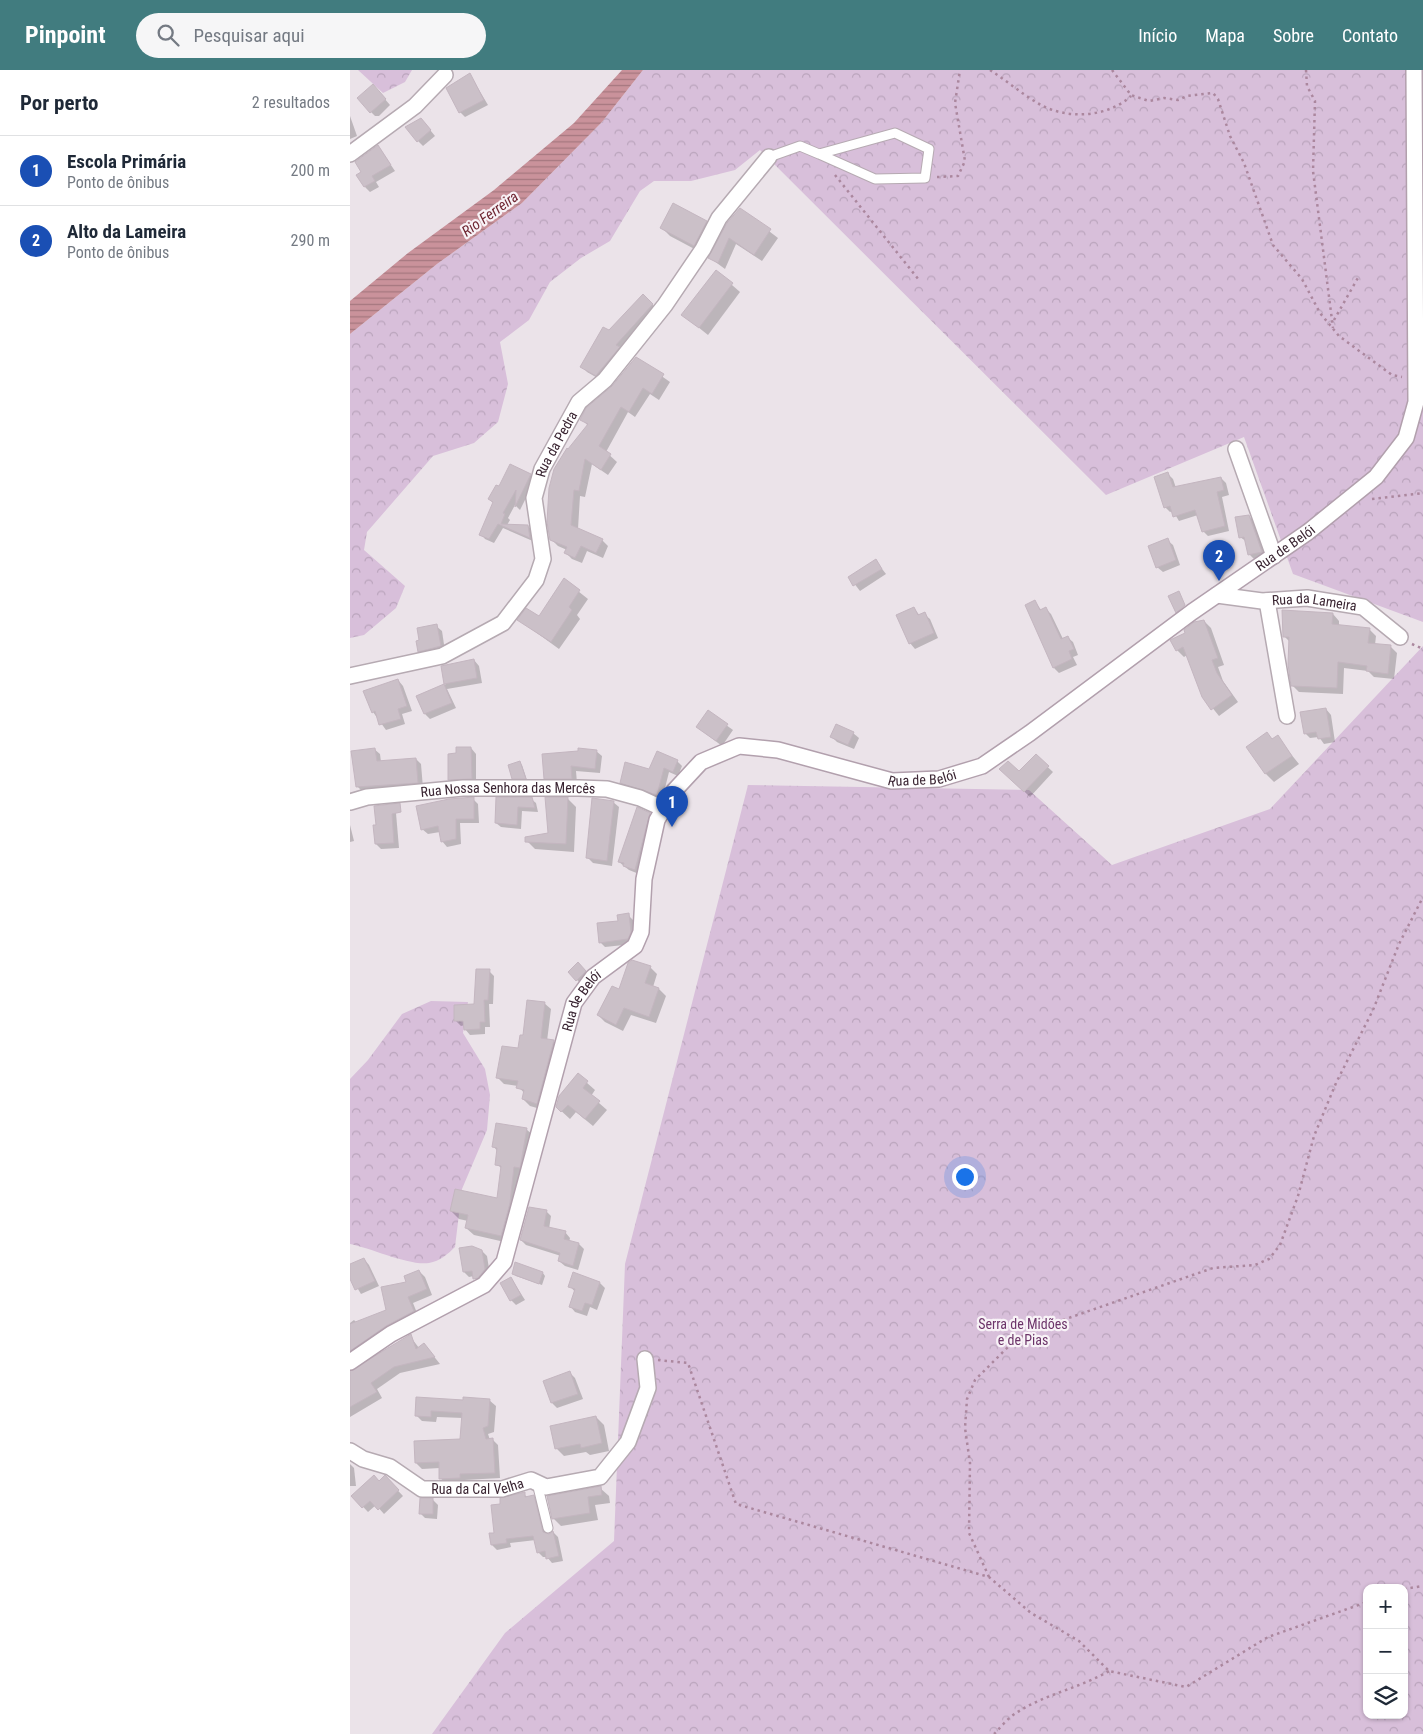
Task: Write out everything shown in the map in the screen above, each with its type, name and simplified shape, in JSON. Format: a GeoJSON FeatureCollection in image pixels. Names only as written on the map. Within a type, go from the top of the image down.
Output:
{"type":"FeatureCollection","features":[{"type":"Feature","properties":{"kind":"street","name":"Rua de Belói"},"geometry":{"type":"LineString","coordinates":[[350,1362],[392,1334],[484,1285],[504,1262],[574,1003],[593,977],[634,946],[641,932],[646,871],[657,820],[674,791],[701,762],[739,746],[778,750],[892,780],[939,779],[982,766],[1308,532],[1376,477],[1406,438],[1416,402],[1414,70]]}},
{"type":"Feature","properties":{"kind":"street"},"geometry":{"type":"LineString","coordinates":[[350,154],[415,106],[445,75]]}},
{"type":"Feature","properties":{"kind":"street","name":"Rua da Pedra"},"geometry":{"type":"LineString","coordinates":[[350,676],[442,656],[503,622],[536,580],[543,559],[534,498],[542,469],[579,402],[605,380],[664,305],[703,249],[719,218],[769,157]]}},
{"type":"Feature","properties":{"kind":"street"},"geometry":{"type":"LineString","coordinates":[[1236,449],[1274,556]]}},
{"type":"Feature","properties":{"kind":"street","name":"Rua da Lameira"},"geometry":{"type":"LineString","coordinates":[[1218,595],[1267,601],[1307,598],[1363,607],[1400,637]]}},
{"type":"Feature","properties":{"kind":"street"},"geometry":{"type":"LineString","coordinates":[[1267,601],[1287,716]]}},
{"type":"Feature","properties":{"kind":"street","name":"Rua Nossa Senhora das Mercês"},"geometry":{"type":"LineString","coordinates":[[350,802],[367,797],[463,788],[579,788],[607,789],[640,798],[664,809]]}},
{"type":"Feature","properties":{"kind":"street","name":"Rua da Cal Velha"},"geometry":{"type":"LineString","coordinates":[[350,1451],[363,1459],[390,1467],[422,1489],[502,1489],[531,1480],[546,1487],[600,1477],[628,1442],[648,1388],[644,1359]]}},
{"type":"Feature","properties":{"kind":"lane"},"geometry":{"type":"LineString","coordinates":[[769,157],[800,146],[818,154],[875,179],[926,178],[928,149],[895,133],[818,154]]}},
{"type":"Feature","properties":{"kind":"lane"},"geometry":{"type":"LineString","coordinates":[[537,1483],[548,1528]]}},
{"type":"Feature","properties":{"kind":"path"},"geometry":{"type":"LineString","coordinates":[[926,178],[958,176],[965,161],[955,103],[960,70]]}},
{"type":"Feature","properties":{"kind":"path"},"geometry":{"type":"LineString","coordinates":[[990,70],[1042,106],[1074,114],[1102,113],[1122,104],[1131,95]]}},
{"type":"Feature","properties":{"kind":"path"},"geometry":{"type":"LineString","coordinates":[[1112,70],[1131,95],[1148,101],[1164,98],[1178,100],[1187,96],[1213,93],[1218,99],[1230,136],[1244,163],[1273,244],[1302,279],[1320,313],[1334,330],[1392,375],[1416,379]]}},
{"type":"Feature","properties":{"kind":"path"},"geometry":{"type":"LineString","coordinates":[[1306,70],[1307,86],[1315,102],[1313,171],[1334,330]]}},
{"type":"Feature","properties":{"kind":"path"},"geometry":{"type":"LineString","coordinates":[[818,154],[919,280]]}},
{"type":"Feature","properties":{"kind":"path"},"geometry":{"type":"LineString","coordinates":[[1333,321],[1359,276]]}},
{"type":"Feature","properties":{"kind":"path"},"geometry":{"type":"LineString","coordinates":[[1346,502],[1423,493]]}},
{"type":"Feature","properties":{"kind":"path"},"geometry":{"type":"LineString","coordinates":[[1363,1603],[1268,1637],[1186,1687],[1109,1671],[1079,1641],[1031,1613],[989,1577],[969,1534],[970,1463],[965,1428],[967,1399],[976,1380],[1013,1342],[1031,1331],[1213,1268],[1254,1264],[1269,1259],[1280,1245],[1298,1196],[1314,1136],[1336,1083],[1373,1010],[1399,944],[1423,897]]}},
{"type":"Feature","properties":{"kind":"path"},"geometry":{"type":"LineString","coordinates":[[644,1359],[688,1363],[736,1504],[989,1577]]}},
{"type":"Feature","properties":{"kind":"path"},"geometry":{"type":"LineString","coordinates":[[1408,1588],[1423,1586]]}},
{"type":"Feature","properties":{"kind":"path"},"geometry":{"type":"LineString","coordinates":[[994,1734],[1016,1713],[1055,1693],[1095,1679],[1109,1671]]}},
{"type":"Feature","properties":{"kind":"green space"},"geometry":{"type":"Polygon","coordinates":[[[358,70],[412,70],[405,82],[383,93],[358,70]]]}},
{"type":"Feature","properties":{"kind":"green space"},"geometry":{"type":"Polygon","coordinates":[[[643,70],[1423,70],[1423,622],[1293,574],[1244,437],[1106,495],[760,150],[735,170],[691,181],[654,181],[640,191],[610,241],[581,258],[550,282],[529,320],[500,342],[508,384],[498,422],[474,443],[433,456],[367,532],[364,550],[405,586],[396,608],[364,635],[350,638],[350,334],[437,264],[522,203],[602,122],[643,70]]]}},
{"type":"Feature","properties":{"kind":"green space","name":"Serra de Midões e de Pias"},"geometry":{"type":"Polygon","coordinates":[[[1423,646],[1423,1734],[432,1734],[505,1633],[614,1541],[625,1264],[748,785],[1029,790],[1112,865],[1270,809],[1423,646]]]}},
{"type":"Feature","properties":{"kind":"green space"},"geometry":{"type":"Polygon","coordinates":[[[431,1001],[468,1002],[463,1033],[485,1069],[490,1095],[487,1130],[462,1189],[455,1247],[437,1261],[421,1263],[411,1262],[350,1244],[350,1079],[368,1060],[402,1014],[431,1001]]]}},
{"type":"Feature","properties":{"kind":"water","name":"Rio Ferreira"},"geometry":{"type":"Polygon","coordinates":[[[622,70],[643,70],[602,122],[522,203],[437,264],[350,334],[350,301],[408,253],[494,190],[574,123],[622,70]]]}},
{"type":"Feature","properties":{"kind":"building"},"geometry":{"type":"Polygon","coordinates":[[[470,73],[484,100],[459,113],[446,88],[470,73]]]}},
{"type":"Feature","properties":{"kind":"building"},"geometry":{"type":"Polygon","coordinates":[[[373,84],[386,99],[370,113],[357,98],[373,84]]]}},
{"type":"Feature","properties":{"kind":"building"},"geometry":{"type":"Polygon","coordinates":[[[421,118],[431,130],[417,142],[405,127],[421,118]]]}},
{"type":"Feature","properties":{"kind":"building"},"geometry":{"type":"Polygon","coordinates":[[[378,145],[391,165],[372,176],[375,181],[364,187],[356,175],[361,172],[355,162],[378,145]]]}},
{"type":"Feature","properties":{"kind":"building"},"geometry":{"type":"Polygon","coordinates":[[[673,203],[707,221],[694,246],[660,228],[673,203]]]}},
{"type":"Feature","properties":{"kind":"building"},"geometry":{"type":"Polygon","coordinates":[[[740,208],[771,229],[754,255],[729,238],[718,263],[708,258],[727,223],[740,208]]]}},
{"type":"Feature","properties":{"kind":"building"},"geometry":{"type":"Polygon","coordinates":[[[716,270],[733,283],[699,328],[681,315],[716,270]]]}},
{"type":"Feature","properties":{"kind":"building"},"geometry":{"type":"Polygon","coordinates":[[[643,294],[653,304],[616,345],[620,347],[596,376],[580,367],[603,327],[609,330],[643,294]]]}},
{"type":"Feature","properties":{"kind":"building"},"geometry":{"type":"Polygon","coordinates":[[[636,357],[664,374],[652,394],[643,388],[629,412],[621,407],[599,446],[611,454],[601,470],[585,459],[579,491],[574,490],[571,525],[603,539],[596,553],[581,546],[575,558],[564,553],[567,547],[550,540],[547,522],[549,488],[554,469],[567,448],[588,424],[580,420],[586,408],[612,386],[636,357]]]}},
{"type":"Feature","properties":{"kind":"building"},"geometry":{"type":"Polygon","coordinates":[[[510,464],[531,474],[515,507],[516,490],[503,513],[505,514],[501,524],[528,525],[530,538],[498,524],[489,539],[479,535],[493,502],[488,499],[496,485],[499,486],[510,464]]]}},
{"type":"Feature","properties":{"kind":"building"},"geometry":{"type":"Polygon","coordinates":[[[1168,472],[1173,487],[1221,477],[1224,490],[1217,492],[1225,526],[1202,532],[1195,510],[1173,517],[1170,506],[1164,508],[1154,477],[1168,472]]]}},
{"type":"Feature","properties":{"kind":"building"},"geometry":{"type":"Polygon","coordinates":[[[1249,515],[1262,552],[1248,555],[1244,537],[1239,538],[1235,517],[1249,515]]]}},
{"type":"Feature","properties":{"kind":"building"},"geometry":{"type":"Polygon","coordinates":[[[1168,538],[1176,560],[1156,568],[1148,546],[1168,538]]]}},
{"type":"Feature","properties":{"kind":"building"},"geometry":{"type":"Polygon","coordinates":[[[876,559],[882,569],[853,586],[848,577],[876,559]]]}},
{"type":"Feature","properties":{"kind":"building"},"geometry":{"type":"Polygon","coordinates":[[[564,578],[580,590],[569,607],[572,610],[551,642],[517,620],[526,608],[539,616],[564,578]]]}},
{"type":"Feature","properties":{"kind":"building"},"geometry":{"type":"Polygon","coordinates":[[[1179,591],[1185,605],[1176,613],[1168,596],[1179,591]]]}},
{"type":"Feature","properties":{"kind":"building"},"geometry":{"type":"Polygon","coordinates":[[[1035,600],[1040,610],[1046,607],[1061,639],[1068,636],[1074,649],[1069,651],[1072,659],[1053,668],[1025,605],[1035,600]]]}},
{"type":"Feature","properties":{"kind":"building"},"geometry":{"type":"Polygon","coordinates":[[[914,607],[918,615],[925,612],[934,633],[909,644],[896,615],[914,607]]]}},
{"type":"Feature","properties":{"kind":"building"},"geometry":{"type":"Polygon","coordinates":[[[1282,610],[1333,613],[1332,624],[1370,628],[1368,643],[1391,645],[1388,674],[1366,671],[1367,666],[1338,662],[1337,688],[1291,686],[1288,664],[1289,637],[1283,637],[1282,610]]]}},
{"type":"Feature","properties":{"kind":"building"},"geometry":{"type":"Polygon","coordinates":[[[1204,620],[1218,658],[1212,660],[1217,673],[1232,695],[1211,710],[1202,697],[1183,647],[1176,651],[1170,640],[1185,633],[1184,630],[1194,622],[1204,620]]]}},
{"type":"Feature","properties":{"kind":"building"},"geometry":{"type":"Polygon","coordinates":[[[437,624],[441,646],[418,652],[416,641],[419,640],[417,628],[437,624]]]}},
{"type":"Feature","properties":{"kind":"building"},"geometry":{"type":"Polygon","coordinates":[[[474,659],[477,678],[444,684],[441,666],[474,659]]]}},
{"type":"Feature","properties":{"kind":"building"},"geometry":{"type":"Polygon","coordinates":[[[398,679],[407,706],[398,709],[401,719],[379,725],[375,711],[372,713],[363,691],[398,679]]]}},
{"type":"Feature","properties":{"kind":"building"},"geometry":{"type":"Polygon","coordinates":[[[444,684],[452,703],[424,714],[416,696],[444,684]]]}},
{"type":"Feature","properties":{"kind":"building"},"geometry":{"type":"Polygon","coordinates":[[[1326,708],[1331,737],[1318,739],[1316,732],[1304,734],[1300,712],[1326,708]]]}},
{"type":"Feature","properties":{"kind":"building"},"geometry":{"type":"Polygon","coordinates":[[[708,710],[728,724],[716,741],[696,727],[708,710]]]}},
{"type":"Feature","properties":{"kind":"building"},"geometry":{"type":"Polygon","coordinates":[[[836,724],[854,732],[848,745],[830,737],[836,724]]]}},
{"type":"Feature","properties":{"kind":"building"},"geometry":{"type":"Polygon","coordinates":[[[1267,732],[1272,739],[1278,735],[1292,756],[1265,774],[1246,747],[1267,732]]]}},
{"type":"Feature","properties":{"kind":"building"},"geometry":{"type":"Polygon","coordinates":[[[456,747],[471,747],[472,779],[448,780],[448,754],[456,753],[456,747]]]}},
{"type":"Feature","properties":{"kind":"building"},"geometry":{"type":"Polygon","coordinates":[[[375,748],[377,761],[416,758],[418,783],[356,787],[351,751],[375,748]]]}},
{"type":"Feature","properties":{"kind":"building"},"geometry":{"type":"Polygon","coordinates":[[[578,748],[597,750],[595,769],[571,766],[572,779],[544,779],[542,754],[578,751],[578,748]]]}},
{"type":"Feature","properties":{"kind":"building"},"geometry":{"type":"Polygon","coordinates":[[[657,751],[678,760],[673,772],[664,768],[657,795],[620,783],[625,762],[649,769],[657,751]]]}},
{"type":"Feature","properties":{"kind":"building"},"geometry":{"type":"Polygon","coordinates":[[[1036,754],[1049,766],[1024,792],[999,769],[1008,761],[1019,771],[1036,754]]]}},
{"type":"Feature","properties":{"kind":"building"},"geometry":{"type":"Polygon","coordinates":[[[520,761],[526,779],[512,779],[508,765],[520,761]]]}},
{"type":"Feature","properties":{"kind":"building"},"geometry":{"type":"Polygon","coordinates":[[[474,797],[474,819],[456,819],[456,839],[441,842],[438,826],[421,830],[416,806],[449,799],[474,797]]]}},
{"type":"Feature","properties":{"kind":"building"},"geometry":{"type":"Polygon","coordinates":[[[496,797],[532,797],[535,808],[518,807],[517,825],[495,823],[496,797]]]}},
{"type":"Feature","properties":{"kind":"building"},"geometry":{"type":"Polygon","coordinates":[[[545,797],[568,797],[566,844],[525,842],[525,837],[548,833],[545,797]]]}},
{"type":"Feature","properties":{"kind":"building"},"geometry":{"type":"Polygon","coordinates":[[[592,798],[614,801],[607,861],[586,858],[592,798]]]}},
{"type":"Feature","properties":{"kind":"building"},"geometry":{"type":"Polygon","coordinates":[[[400,803],[401,812],[392,814],[394,843],[375,844],[374,806],[400,803]]]}},
{"type":"Feature","properties":{"kind":"building"},"geometry":{"type":"Polygon","coordinates":[[[637,807],[650,813],[635,870],[623,866],[624,863],[618,862],[637,807]]]}},
{"type":"Feature","properties":{"kind":"building"},"geometry":{"type":"Polygon","coordinates":[[[629,913],[631,932],[628,939],[599,943],[597,923],[618,921],[617,915],[629,913]]]}},
{"type":"Feature","properties":{"kind":"building"},"geometry":{"type":"Polygon","coordinates":[[[632,960],[651,966],[645,983],[659,988],[649,1017],[624,1008],[616,1025],[597,1015],[612,986],[619,989],[628,963],[632,960]]]}},
{"type":"Feature","properties":{"kind":"building"},"geometry":{"type":"Polygon","coordinates":[[[578,962],[586,971],[576,981],[568,972],[578,962]]]}},
{"type":"Feature","properties":{"kind":"building"},"geometry":{"type":"Polygon","coordinates":[[[476,969],[490,969],[488,1000],[484,1000],[485,1022],[480,1022],[480,1029],[464,1030],[463,1021],[454,1021],[454,1005],[474,1004],[476,969]]]}},
{"type":"Feature","properties":{"kind":"building"},"geometry":{"type":"Polygon","coordinates":[[[527,1000],[545,1002],[541,1038],[554,1040],[537,1104],[522,1099],[524,1090],[516,1088],[518,1081],[496,1078],[502,1046],[518,1048],[520,1035],[523,1035],[527,1000]]]}},
{"type":"Feature","properties":{"kind":"building"},"geometry":{"type":"Polygon","coordinates":[[[578,1073],[588,1081],[583,1088],[600,1101],[585,1119],[568,1105],[561,1112],[556,1107],[559,1096],[578,1073]]]}},
{"type":"Feature","properties":{"kind":"building"},"geometry":{"type":"Polygon","coordinates":[[[496,1123],[527,1128],[520,1168],[514,1167],[510,1203],[501,1236],[465,1228],[468,1215],[450,1211],[455,1189],[497,1198],[501,1166],[495,1165],[497,1148],[492,1147],[496,1123]]]}},
{"type":"Feature","properties":{"kind":"building"},"geometry":{"type":"Polygon","coordinates":[[[529,1207],[547,1210],[544,1226],[566,1231],[564,1239],[579,1243],[573,1266],[558,1261],[560,1253],[520,1240],[529,1207]]]}},
{"type":"Feature","properties":{"kind":"building"},"geometry":{"type":"Polygon","coordinates":[[[472,1246],[482,1250],[485,1269],[478,1278],[473,1279],[472,1271],[463,1272],[459,1248],[472,1246]]]}},
{"type":"Feature","properties":{"kind":"building"},"geometry":{"type":"Polygon","coordinates":[[[364,1258],[375,1281],[355,1290],[350,1279],[350,1264],[364,1258]]]}},
{"type":"Feature","properties":{"kind":"building"},"geometry":{"type":"Polygon","coordinates":[[[515,1262],[543,1272],[539,1284],[512,1274],[515,1262]]]}},
{"type":"Feature","properties":{"kind":"building"},"geometry":{"type":"Polygon","coordinates":[[[419,1270],[427,1289],[408,1297],[414,1311],[386,1326],[350,1351],[350,1324],[386,1310],[381,1287],[406,1282],[404,1276],[419,1270]]]}},
{"type":"Feature","properties":{"kind":"building"},"geometry":{"type":"Polygon","coordinates":[[[573,1272],[600,1282],[592,1305],[585,1303],[582,1311],[569,1307],[575,1289],[568,1287],[573,1272]]]}},
{"type":"Feature","properties":{"kind":"building"},"geometry":{"type":"Polygon","coordinates":[[[511,1277],[521,1295],[510,1301],[500,1283],[511,1277]]]}},
{"type":"Feature","properties":{"kind":"building"},"geometry":{"type":"Polygon","coordinates":[[[411,1334],[416,1349],[424,1343],[435,1357],[394,1367],[371,1383],[377,1392],[350,1407],[350,1371],[411,1334]]]}},
{"type":"Feature","properties":{"kind":"building"},"geometry":{"type":"Polygon","coordinates":[[[570,1371],[578,1394],[551,1403],[543,1381],[570,1371]]]}},
{"type":"Feature","properties":{"kind":"building"},"geometry":{"type":"Polygon","coordinates":[[[416,1397],[463,1400],[463,1397],[490,1399],[488,1426],[483,1428],[486,1439],[493,1438],[495,1473],[460,1474],[460,1478],[439,1479],[439,1462],[415,1463],[414,1441],[460,1439],[462,1413],[431,1411],[431,1417],[415,1416],[416,1397]]]}},
{"type":"Feature","properties":{"kind":"building"},"geometry":{"type":"Polygon","coordinates":[[[596,1416],[602,1443],[581,1448],[580,1444],[555,1449],[550,1426],[596,1416]]]}},
{"type":"Feature","properties":{"kind":"building"},"geometry":{"type":"Polygon","coordinates":[[[374,1475],[379,1481],[385,1475],[399,1490],[378,1510],[370,1501],[362,1508],[351,1496],[374,1475]]]}},
{"type":"Feature","properties":{"kind":"building"},"geometry":{"type":"Polygon","coordinates":[[[601,1486],[602,1495],[588,1497],[590,1513],[552,1519],[547,1496],[601,1486]]]}},
{"type":"Feature","properties":{"kind":"building"},"geometry":{"type":"Polygon","coordinates":[[[525,1492],[525,1497],[534,1495],[543,1532],[549,1534],[553,1531],[559,1556],[546,1559],[545,1551],[537,1553],[533,1536],[506,1539],[507,1543],[491,1545],[489,1533],[494,1533],[491,1505],[500,1504],[500,1498],[525,1492]]]}},
{"type":"Feature","properties":{"kind":"building"},"geometry":{"type":"Polygon","coordinates":[[[420,1498],[433,1498],[433,1514],[419,1514],[420,1498]]]}},
{"type":"Feature","properties":{"kind":"place","name":"Alto da Lameira"},"geometry":{"type":"Point","coordinates":[1219,581]}},
{"type":"Feature","properties":{"kind":"place","name":"Escola Primária"},"geometry":{"type":"Point","coordinates":[672,827]}}]}
